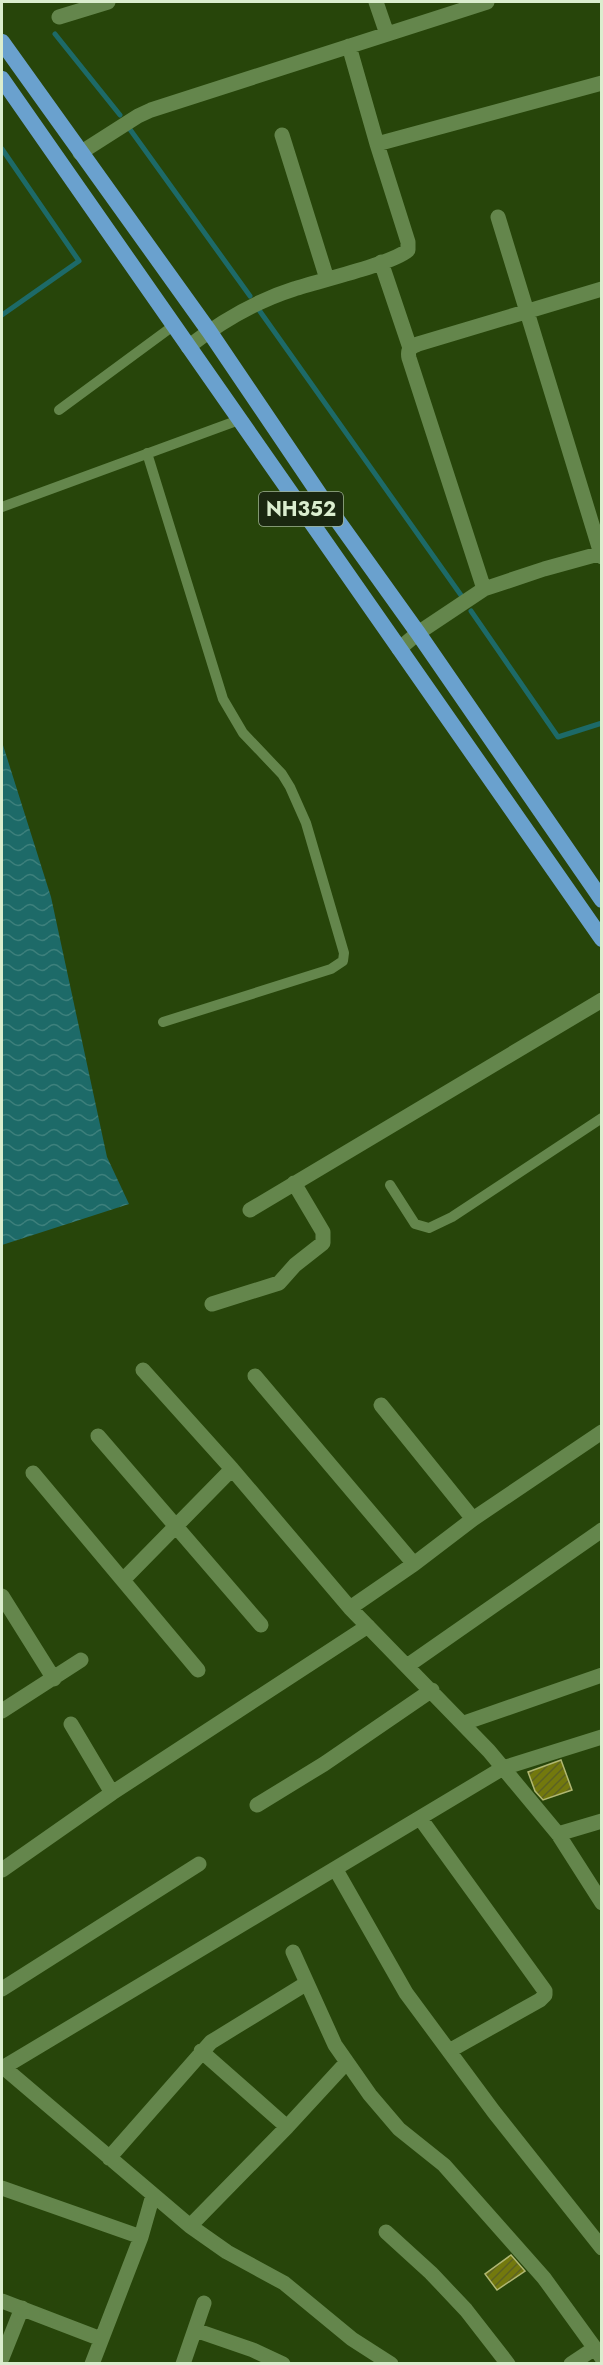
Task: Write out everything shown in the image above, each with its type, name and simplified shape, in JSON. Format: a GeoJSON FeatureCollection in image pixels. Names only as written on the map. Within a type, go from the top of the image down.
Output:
{"type":"FeatureCollection","features":[{"type":"Feature","properties":{"kind":"highway","name":"NH352"},"geometry":{"type":"LineString","coordinates":[[2,42],[208,331],[602,900]]}},
{"type":"Feature","properties":{"kind":"highway","name":"NH352"},"geometry":{"type":"LineString","coordinates":[[2,79],[602,939]]}},
{"type":"Feature","properties":{"kind":"street"},"geometry":{"type":"LineString","coordinates":[[59,17],[108,2]]}},
{"type":"Feature","properties":{"kind":"street"},"geometry":{"type":"LineString","coordinates":[[376,2],[387,34]]}},
{"type":"Feature","properties":{"kind":"street"},"geometry":{"type":"LineString","coordinates":[[80,153],[151,110],[387,34],[471,4],[487,2]]}},
{"type":"Feature","properties":{"kind":"street"},"geometry":{"type":"LineString","coordinates":[[188,347],[208,331],[278,294],[404,254],[409,246],[349,46]]}},
{"type":"Feature","properties":{"kind":"street"},"geometry":{"type":"LineString","coordinates":[[377,144],[602,84]]}},
{"type":"Feature","properties":{"kind":"street"},"geometry":{"type":"LineString","coordinates":[[282,135],[327,279]]}},
{"type":"Feature","properties":{"kind":"street"},"geometry":{"type":"LineString","coordinates":[[399,649],[418,633],[484,589],[544,568],[601,554],[498,217]]}},
{"type":"Feature","properties":{"kind":"street"},"geometry":{"type":"LineString","coordinates":[[381,262],[410,348],[409,358],[484,589]]}},
{"type":"Feature","properties":{"kind":"street"},"geometry":{"type":"LineString","coordinates":[[410,348],[602,289]]}},
{"type":"Feature","properties":{"kind":"street"},"geometry":{"type":"LineString","coordinates":[[250,1210],[602,1000]]}},
{"type":"Feature","properties":{"kind":"street"},"geometry":{"type":"LineString","coordinates":[[212,1304],[279,1283],[295,1265],[323,1243],[323,1232],[294,1183]]}},
{"type":"Feature","properties":{"kind":"street"},"geometry":{"type":"LineString","coordinates":[[143,1370],[232,1469],[350,1608],[464,1723],[503,1768],[558,1834],[602,1903]]}},
{"type":"Feature","properties":{"kind":"street"},"geometry":{"type":"LineString","coordinates":[[255,1376],[414,1564]]}},
{"type":"Feature","properties":{"kind":"street"},"geometry":{"type":"LineString","coordinates":[[381,1405],[474,1518]]}},
{"type":"Feature","properties":{"kind":"street"},"geometry":{"type":"LineString","coordinates":[[350,1608],[414,1564],[474,1518],[602,1432]]}},
{"type":"Feature","properties":{"kind":"street"},"geometry":{"type":"LineString","coordinates":[[98,1436],[261,1625]]}},
{"type":"Feature","properties":{"kind":"street"},"geometry":{"type":"LineString","coordinates":[[123,1580],[232,1469]]}},
{"type":"Feature","properties":{"kind":"street"},"geometry":{"type":"LineString","coordinates":[[33,1473],[198,1670]]}},
{"type":"Feature","properties":{"kind":"street"},"geometry":{"type":"LineString","coordinates":[[407,1666],[602,1530]]}},
{"type":"Feature","properties":{"kind":"street"},"geometry":{"type":"LineString","coordinates":[[2,1596],[54,1679]]}},
{"type":"Feature","properties":{"kind":"street"},"geometry":{"type":"LineString","coordinates":[[2,1870],[112,1793],[368,1626]]}},
{"type":"Feature","properties":{"kind":"street"},"geometry":{"type":"LineString","coordinates":[[2,1711],[81,1660]]}},
{"type":"Feature","properties":{"kind":"street"},"geometry":{"type":"LineString","coordinates":[[464,1723],[602,1675]]}},
{"type":"Feature","properties":{"kind":"street"},"geometry":{"type":"LineString","coordinates":[[257,1805],[324,1764],[432,1690]]}},
{"type":"Feature","properties":{"kind":"street"},"geometry":{"type":"LineString","coordinates":[[71,1724],[112,1793]]}},
{"type":"Feature","properties":{"kind":"street"},"geometry":{"type":"LineString","coordinates":[[391,2364],[352,2339],[284,2283],[227,2252],[190,2226],[3,2066],[336,1870],[503,1768],[602,1737]]}},
{"type":"Feature","properties":{"kind":"street"},"geometry":{"type":"LineString","coordinates":[[420,1818],[544,1991],[540,2000],[449,2051]]}},
{"type":"Feature","properties":{"kind":"street"},"geometry":{"type":"LineString","coordinates":[[558,1834],[602,1821]]}},
{"type":"Feature","properties":{"kind":"street"},"geometry":{"type":"LineString","coordinates":[[2,1989],[199,1864]]}},
{"type":"Feature","properties":{"kind":"street"},"geometry":{"type":"LineString","coordinates":[[336,1870],[406,1993],[494,2112],[602,2248]]}},
{"type":"Feature","properties":{"kind":"street"},"geometry":{"type":"LineString","coordinates":[[293,1952],[328,2030],[346,2063],[370,2095],[399,2129],[444,2165],[528,2261],[598,2353],[571,2364]]}},
{"type":"Feature","properties":{"kind":"street"},"geometry":{"type":"LineString","coordinates":[[109,2158],[201,2051],[225,2032],[307,1983]]}},
{"type":"Feature","properties":{"kind":"street"},"geometry":{"type":"LineString","coordinates":[[201,2051],[287,2127]]}},
{"type":"Feature","properties":{"kind":"street"},"geometry":{"type":"LineString","coordinates":[[190,2226],[346,2063]]}},
{"type":"Feature","properties":{"kind":"street"},"geometry":{"type":"LineString","coordinates":[[2,2188],[141,2237]]}},
{"type":"Feature","properties":{"kind":"street"},"geometry":{"type":"LineString","coordinates":[[92,2364],[141,2237],[153,2195]]}},
{"type":"Feature","properties":{"kind":"street"},"geometry":{"type":"LineString","coordinates":[[386,2232],[454,2296],[508,2364]]}},
{"type":"Feature","properties":{"kind":"street"},"geometry":{"type":"LineString","coordinates":[[2,2301],[101,2339]]}},
{"type":"Feature","properties":{"kind":"street"},"geometry":{"type":"LineString","coordinates":[[183,2364],[204,2303]]}},
{"type":"Feature","properties":{"kind":"street"},"geometry":{"type":"LineString","coordinates":[[2,2358],[22,2308]]}},
{"type":"Feature","properties":{"kind":"street"},"geometry":{"type":"LineString","coordinates":[[195,2330],[251,2357],[283,2364]]}},
{"type":"Feature","properties":{"kind":"lane"},"geometry":{"type":"LineString","coordinates":[[59,410],[173,326]]}},
{"type":"Feature","properties":{"kind":"lane"},"geometry":{"type":"LineString","coordinates":[[2,507],[239,420]]}},
{"type":"Feature","properties":{"kind":"lane"},"geometry":{"type":"LineString","coordinates":[[147,453],[223,699],[243,733],[282,774],[290,787],[306,824],[344,953],[340,964],[331,969],[163,1022]]}},
{"type":"Feature","properties":{"kind":"lane"},"geometry":{"type":"LineString","coordinates":[[390,1185],[416,1224],[429,1228],[452,1217],[602,1118]]}},
{"type":"Feature","properties":{"kind":"water"},"geometry":{"type":"Polygon","coordinates":[[[2,742],[51,897],[107,1157],[129,1204],[2,1245],[2,742]]]}},
{"type":"Feature","properties":{"kind":"building"},"geometry":{"type":"Polygon","coordinates":[[[561,1760],[572,1790],[543,1800],[535,1791],[528,1772],[561,1760]]]}},
{"type":"Feature","properties":{"kind":"building"},"geometry":{"type":"Polygon","coordinates":[[[511,2255],[525,2271],[497,2290],[485,2274],[511,2255]]]}},
{"type":"Feature","properties":{"kind":"waterway"},"geometry":{"type":"LineString","coordinates":[[55,34],[120,115]]}},
{"type":"Feature","properties":{"kind":"waterway"},"geometry":{"type":"LineString","coordinates":[[129,128],[250,296]]}},
{"type":"Feature","properties":{"kind":"waterway"},"geometry":{"type":"LineString","coordinates":[[2,149],[79,261],[2,315]]}},
{"type":"Feature","properties":{"kind":"waterway"},"geometry":{"type":"LineString","coordinates":[[259,310],[463,598]]}},
{"type":"Feature","properties":{"kind":"waterway"},"geometry":{"type":"LineString","coordinates":[[471,611],[558,737],[602,723]]}}]}
